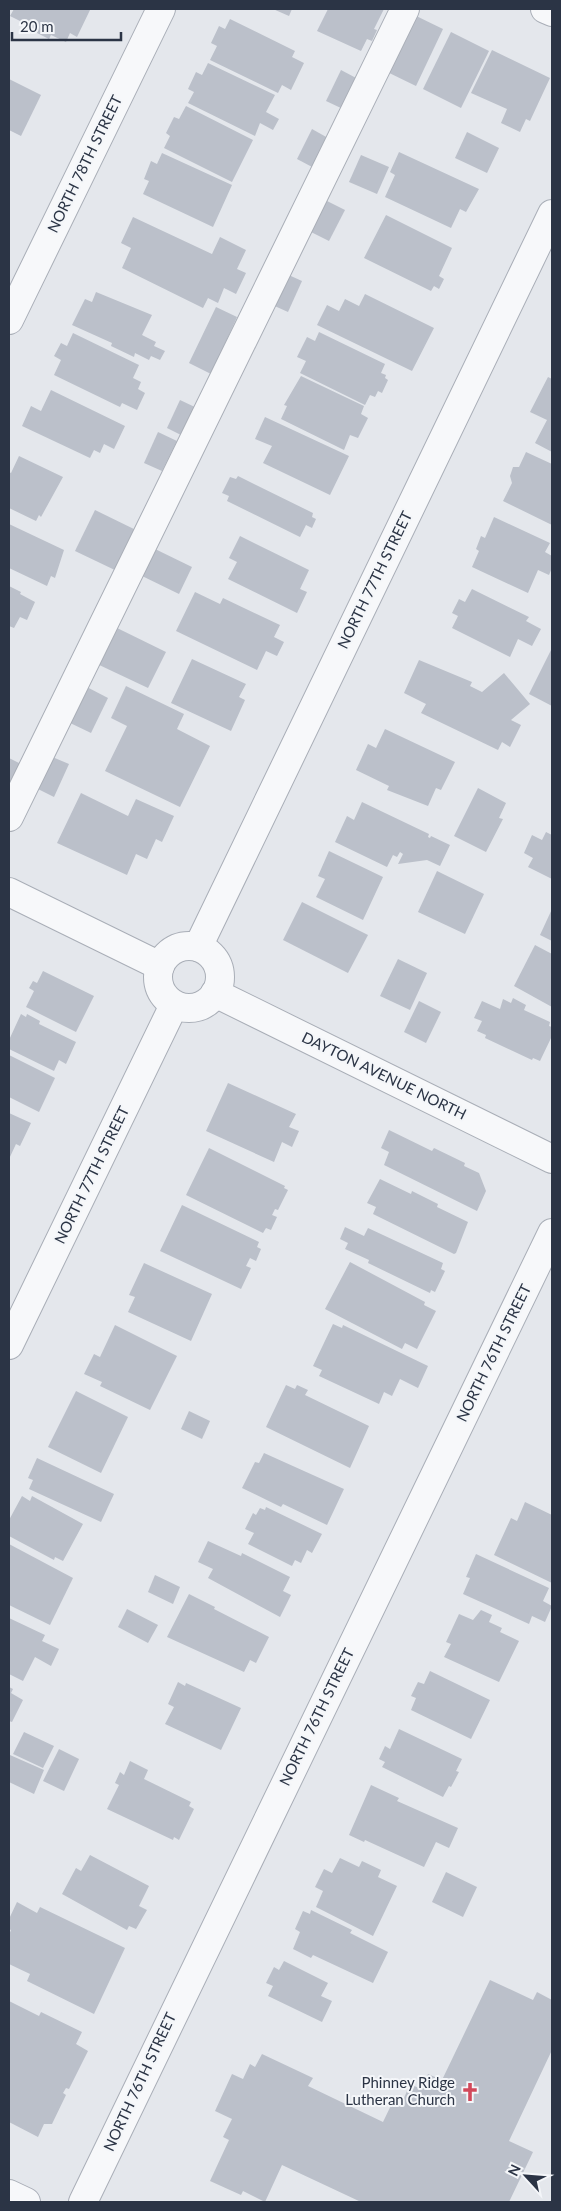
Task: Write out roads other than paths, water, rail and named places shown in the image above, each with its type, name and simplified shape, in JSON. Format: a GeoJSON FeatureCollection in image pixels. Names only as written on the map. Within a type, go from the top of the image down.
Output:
{"type":"FeatureCollection","features":[{"type":"Feature","properties":{"kind":"street","name":"NORTH 78TH STREET"},"geometry":{"type":"LineString","coordinates":[[9,320],[161,9]]}},
{"type":"Feature","properties":{"kind":"street"},"geometry":{"type":"LineString","coordinates":[[9,817],[405,9]]}},
{"type":"Feature","properties":{"kind":"street"},"geometry":{"type":"LineString","coordinates":[[545,9],[552,12]]}},
{"type":"Feature","properties":{"kind":"street","name":"NORTH 77TH STREET"},"geometry":{"type":"LineString","coordinates":[[198,947],[552,214]]}},
{"type":"Feature","properties":{"kind":"street"},"geometry":{"type":"LineString","coordinates":[[9,892],[160,966]]}},
{"type":"Feature","properties":{"kind":"street"},"geometry":{"type":"LineString","coordinates":[[198,947],[215,960],[219,969],[220,980],[215,993],[204,1004],[195,1008],[184,1008],[174,1005],[161,991],[157,981],[160,966],[168,953],[178,948],[198,947]]}},
{"type":"Feature","properties":{"kind":"street","name":"DAYTON AVENUE NORTH"},"geometry":{"type":"LineString","coordinates":[[215,993],[552,1160]]}},
{"type":"Feature","properties":{"kind":"street","name":"NORTH 77TH STREET"},"geometry":{"type":"LineString","coordinates":[[9,1345],[174,1005]]}},
{"type":"Feature","properties":{"kind":"street"},"geometry":{"type":"LineString","coordinates":[[552,1168],[552,1179]]}},
{"type":"Feature","properties":{"kind":"street","name":"NORTH 76TH STREET"},"geometry":{"type":"LineString","coordinates":[[83,2202],[552,1233]]}},
{"type":"Feature","properties":{"kind":"street"},"geometry":{"type":"LineString","coordinates":[[9,2194],[26,2202]]}},
{"type":"Feature","properties":{"kind":"place","name":"Phinney Ridge Lutheran Church"},"geometry":{"type":"Point","coordinates":[470,2092]}}]}
